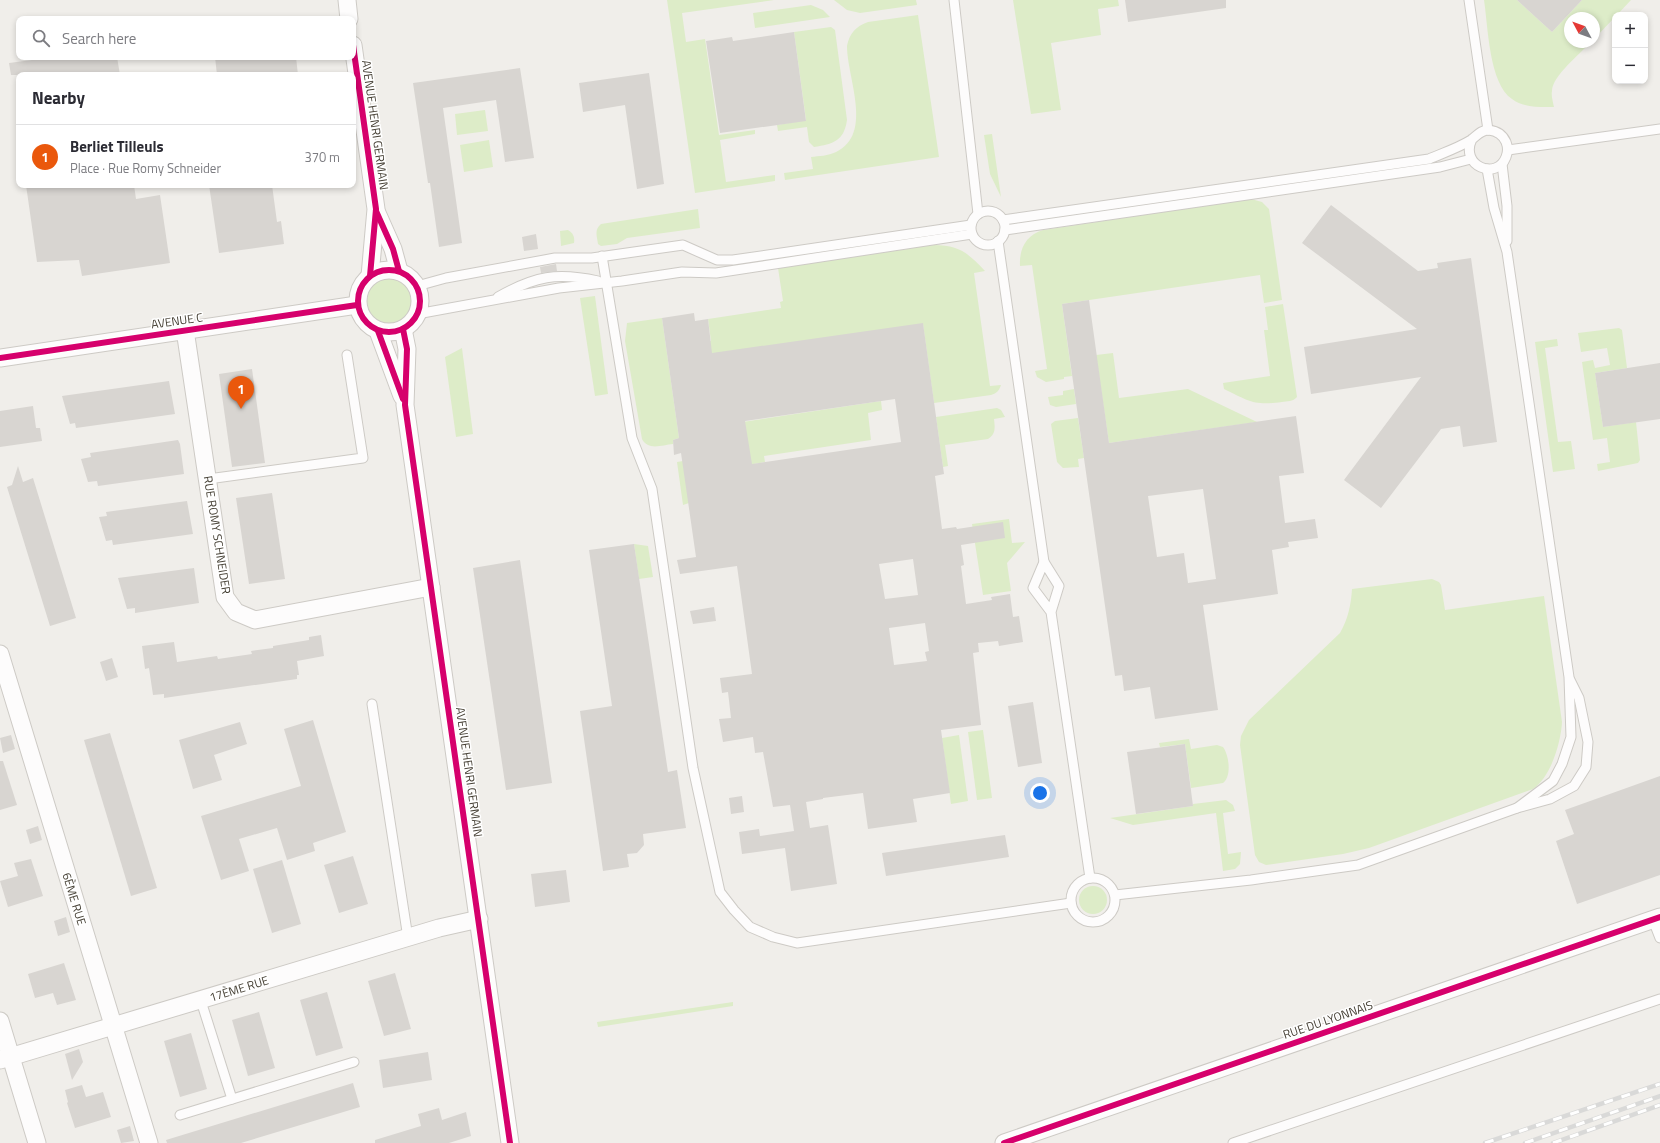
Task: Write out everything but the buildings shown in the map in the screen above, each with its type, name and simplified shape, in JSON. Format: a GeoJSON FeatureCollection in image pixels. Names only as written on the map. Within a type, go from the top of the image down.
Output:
{"type":"FeatureCollection","features":[{"type":"Feature","properties":{"kind":"street"},"geometry":{"type":"LineString","coordinates":[[347,0],[350,16]]}},
{"type":"Feature","properties":{"kind":"street","name":"AVENUE HENRI GERMAIN"},"geometry":{"type":"LineString","coordinates":[[355,60],[376,209],[370,276],[364,281],[360,289],[357,297],[358,305]]}},
{"type":"Feature","properties":{"kind":"street","name":"AVENUE HENRI GERMAIN"},"geometry":{"type":"LineString","coordinates":[[376,209],[393,249],[399,271]]}},
{"type":"Feature","properties":{"kind":"street"},"geometry":{"type":"LineString","coordinates":[[358,305],[360,314],[364,321],[378,331],[395,332],[403,329],[409,326],[417,314],[420,305],[420,295],[417,286],[412,280],[399,271],[384,270],[370,276]]}},
{"type":"Feature","properties":{"kind":"street","name":"AVENUE C"},"geometry":{"type":"LineString","coordinates":[[0,358],[358,305]]}},
{"type":"Feature","properties":{"kind":"street","name":"AVENUE HENRI GERMAIN"},"geometry":{"type":"LineString","coordinates":[[403,329],[407,349],[405,405],[510,1143]]}},
{"type":"Feature","properties":{"kind":"street","name":"RUE ROMY SCHNEIDER"},"geometry":{"type":"LineString","coordinates":[[185,330],[225,597],[236,612],[255,620],[431,587]]}},
{"type":"Feature","properties":{"kind":"street","name":"AVENUE HENRI GERMAIN"},"geometry":{"type":"LineString","coordinates":[[378,331],[405,405]]}},
{"type":"Feature","properties":{"kind":"street","name":"6ÈME RUE"},"geometry":{"type":"LineString","coordinates":[[0,654],[149,1143]]}},
{"type":"Feature","properties":{"kind":"street","name":"RUE DU LYONNAIS"},"geometry":{"type":"LineString","coordinates":[[1004,1143],[1656,918]]}},
{"type":"Feature","properties":{"kind":"street","name":"17ÈME RUE"},"geometry":{"type":"LineString","coordinates":[[6,1059],[113,1028],[439,928],[479,919]]}},
{"type":"Feature","properties":{"kind":"street"},"geometry":{"type":"LineString","coordinates":[[0,1021],[6,1059],[37,1143]]}},
{"type":"Feature","properties":{"kind":"lane"},"geometry":{"type":"LineString","coordinates":[[954,0],[978,214],[972,230],[978,242],[983,244],[994,244],[998,242],[1005,230],[1003,220],[1000,216],[992,212],[987,211],[978,214]]}},
{"type":"Feature","properties":{"kind":"lane"},"geometry":{"type":"LineString","coordinates":[[1469,0],[1488,130]]}},
{"type":"Feature","properties":{"kind":"lane"},"geometry":{"type":"LineString","coordinates":[[1508,150],[1660,128]]}},
{"type":"Feature","properties":{"kind":"lane"},"geometry":{"type":"LineString","coordinates":[[1003,220],[1429,159],[1472,139],[1482,131],[1488,130],[1500,134],[1507,144],[1508,150],[1505,160],[1502,164],[1492,169],[1478,166],[1471,159],[1469,149],[1472,139]]}},
{"type":"Feature","properties":{"kind":"lane"},"geometry":{"type":"LineString","coordinates":[[1005,230],[1440,167],[1471,159]]}},
{"type":"Feature","properties":{"kind":"lane"},"geometry":{"type":"LineString","coordinates":[[1502,164],[1507,206],[1507,252]]}},
{"type":"Feature","properties":{"kind":"lane"},"geometry":{"type":"LineString","coordinates":[[1487,169],[1494,208],[1507,252],[1569,677],[1571,738],[1562,764],[1553,781],[1517,808]]}},
{"type":"Feature","properties":{"kind":"lane"},"geometry":{"type":"LineString","coordinates":[[417,286],[446,278],[555,258],[602,256],[683,245],[717,260],[733,260],[972,230]]}},
{"type":"Feature","properties":{"kind":"lane"},"geometry":{"type":"LineString","coordinates":[[417,314],[559,288],[682,272],[716,273],[972,230]]}},
{"type":"Feature","properties":{"kind":"lane"},"geometry":{"type":"LineString","coordinates":[[998,242],[1044,562],[1059,586],[1051,612],[1090,878]]}},
{"type":"Feature","properties":{"kind":"lane"},"geometry":{"type":"LineString","coordinates":[[602,256],[632,438],[652,489],[693,768],[720,892],[750,927],[773,937],[797,943],[1071,903]]}},
{"type":"Feature","properties":{"kind":"lane"},"geometry":{"type":"LineString","coordinates":[[492,300],[516,287],[542,278],[557,276],[578,277],[606,282]]}},
{"type":"Feature","properties":{"kind":"lane"},"geometry":{"type":"LineString","coordinates":[[208,479],[363,458],[347,355]]}},
{"type":"Feature","properties":{"kind":"lane"},"geometry":{"type":"LineString","coordinates":[[1044,562],[1033,588],[1051,612]]}},
{"type":"Feature","properties":{"kind":"lane"},"geometry":{"type":"LineString","coordinates":[[1115,895],[1252,880],[1358,865],[1517,808],[1550,799],[1574,786],[1586,767],[1588,742],[1587,735],[1579,698],[1569,677]]}},
{"type":"Feature","properties":{"kind":"lane"},"geometry":{"type":"LineString","coordinates":[[372,704],[408,938]]}},
{"type":"Feature","properties":{"kind":"lane"},"geometry":{"type":"LineString","coordinates":[[1090,878],[1103,880],[1113,889],[1115,895],[1113,909],[1104,919],[1097,922],[1083,920],[1074,910],[1071,903],[1073,890],[1083,880],[1090,878]]}},
{"type":"Feature","properties":{"kind":"lane"},"geometry":{"type":"LineString","coordinates":[[1656,918],[1660,938]]}},
{"type":"Feature","properties":{"kind":"lane"},"geometry":{"type":"LineString","coordinates":[[1233,1143],[1660,999]]}},
{"type":"Feature","properties":{"kind":"lane"},"geometry":{"type":"LineString","coordinates":[[201,1000],[232,1099]]}},
{"type":"Feature","properties":{"kind":"lane"},"geometry":{"type":"LineString","coordinates":[[180,1115],[354,1062]]}},
{"type":"Feature","properties":{"kind":"green space"},"geometry":{"type":"Polygon","coordinates":[[[667,0],[774,0],[682,13],[686,42],[705,39],[719,135],[755,130],[755,134],[720,140],[726,182],[775,175],[775,181],[695,193],[667,0]]]}},
{"type":"Feature","properties":{"kind":"green space"},"geometry":{"type":"Polygon","coordinates":[[[834,0],[916,0],[917,5],[860,13],[847,10],[834,0]]]}},
{"type":"Feature","properties":{"kind":"green space"},"geometry":{"type":"Polygon","coordinates":[[[1013,0],[1118,0],[1119,6],[1098,9],[1101,35],[1051,43],[1061,110],[1031,114],[1013,0]]]}},
{"type":"Feature","properties":{"kind":"green space"},"geometry":{"type":"Polygon","coordinates":[[[1484,0],[1517,0],[1552,32],[1564,19],[1564,48],[1585,48],[1568,65],[1553,85],[1552,99],[1554,107],[1532,106],[1517,102],[1504,92],[1498,81],[1494,68],[1484,0]]]}},
{"type":"Feature","properties":{"kind":"green space"},"geometry":{"type":"Polygon","coordinates":[[[1582,0],[1631,0],[1620,12],[1612,12],[1612,20],[1600,33],[1600,12],[1571,12],[1582,0]]]}},
{"type":"Feature","properties":{"kind":"green space"},"geometry":{"type":"Polygon","coordinates":[[[811,5],[823,10],[830,17],[755,28],[753,13],[811,5]]]}},
{"type":"Feature","properties":{"kind":"green space"},"geometry":{"type":"Polygon","coordinates":[[[918,15],[939,157],[785,180],[784,173],[813,169],[811,157],[836,152],[847,144],[854,132],[856,104],[847,46],[849,38],[854,31],[868,22],[918,15]]]}},
{"type":"Feature","properties":{"kind":"green space"},"geometry":{"type":"Polygon","coordinates":[[[831,27],[835,30],[847,120],[846,127],[840,137],[832,143],[814,147],[809,142],[807,127],[778,131],[777,125],[806,120],[794,32],[831,27]]]}},
{"type":"Feature","properties":{"kind":"green space"},"geometry":{"type":"Polygon","coordinates":[[[485,110],[488,131],[457,135],[455,114],[485,110]]]}},
{"type":"Feature","properties":{"kind":"green space"},"geometry":{"type":"Polygon","coordinates":[[[992,134],[1001,197],[990,174],[984,135],[992,134]]]}},
{"type":"Feature","properties":{"kind":"green space"},"geometry":{"type":"Polygon","coordinates":[[[489,140],[493,167],[464,172],[460,145],[489,140]]]}},
{"type":"Feature","properties":{"kind":"green space"},"geometry":{"type":"Polygon","coordinates":[[[1251,199],[1262,202],[1269,209],[1282,300],[1264,303],[1260,275],[1062,304],[1072,376],[1046,382],[1037,377],[1035,371],[1047,369],[1032,265],[1020,266],[1022,248],[1032,235],[1043,230],[1251,199]]]}},
{"type":"Feature","properties":{"kind":"green space"},"geometry":{"type":"Polygon","coordinates":[[[698,209],[700,228],[627,238],[617,244],[601,246],[598,244],[597,229],[601,224],[698,209]]]}},
{"type":"Feature","properties":{"kind":"green space"},"geometry":{"type":"Polygon","coordinates":[[[568,230],[573,235],[574,243],[561,246],[560,231],[568,230]]]}},
{"type":"Feature","properties":{"kind":"green space"},"geometry":{"type":"Polygon","coordinates":[[[934,245],[957,248],[973,259],[985,271],[974,273],[990,386],[1001,385],[999,390],[991,395],[934,403],[923,324],[696,356],[694,343],[711,341],[708,319],[781,308],[780,302],[783,301],[778,268],[934,245]]]}},
{"type":"Feature","properties":{"kind":"green space"},"geometry":{"type":"Polygon","coordinates":[[[390,278],[403,282],[409,288],[413,301],[409,314],[403,320],[390,324],[377,320],[371,314],[367,301],[371,288],[377,282],[390,278]]]}},
{"type":"Feature","properties":{"kind":"green space"},"geometry":{"type":"Polygon","coordinates":[[[595,296],[608,394],[595,396],[580,298],[595,296]]]}},
{"type":"Feature","properties":{"kind":"green space"},"geometry":{"type":"Polygon","coordinates":[[[1283,304],[1297,397],[1294,400],[1288,401],[1258,403],[1252,402],[1224,389],[1223,383],[1270,376],[1264,330],[1268,330],[1265,307],[1283,304]]]}},
{"type":"Feature","properties":{"kind":"green space"},"geometry":{"type":"Polygon","coordinates":[[[662,318],[679,438],[673,440],[673,444],[652,446],[645,443],[642,439],[625,341],[627,323],[662,318]]]}},
{"type":"Feature","properties":{"kind":"green space"},"geometry":{"type":"Polygon","coordinates":[[[1619,328],[1622,330],[1627,368],[1595,373],[1603,427],[1636,422],[1640,460],[1638,463],[1598,471],[1597,464],[1610,462],[1607,438],[1593,440],[1582,362],[1593,360],[1595,368],[1610,365],[1607,348],[1581,352],[1578,333],[1619,328]]]}},
{"type":"Feature","properties":{"kind":"green space"},"geometry":{"type":"Polygon","coordinates":[[[1557,339],[1558,346],[1545,348],[1558,442],[1571,441],[1575,469],[1553,472],[1535,342],[1557,339]]]}},
{"type":"Feature","properties":{"kind":"green space"},"geometry":{"type":"Polygon","coordinates":[[[462,348],[473,434],[456,437],[445,357],[462,348]]]}},
{"type":"Feature","properties":{"kind":"green space"},"geometry":{"type":"Polygon","coordinates":[[[1113,353],[1119,398],[1188,389],[1257,422],[1109,443],[1096,355],[1113,353]]]}},
{"type":"Feature","properties":{"kind":"green space"},"geometry":{"type":"Polygon","coordinates":[[[1074,389],[1076,404],[1056,407],[1050,405],[1048,397],[1063,395],[1063,391],[1074,389]]]}},
{"type":"Feature","properties":{"kind":"green space"},"geometry":{"type":"Polygon","coordinates":[[[881,401],[882,410],[868,413],[871,440],[764,456],[765,462],[729,468],[723,425],[881,401]]]}},
{"type":"Feature","properties":{"kind":"green space"},"geometry":{"type":"Polygon","coordinates":[[[997,408],[1001,410],[1005,417],[994,419],[995,425],[991,437],[988,439],[945,445],[948,466],[943,467],[936,417],[997,408]]]}},
{"type":"Feature","properties":{"kind":"green space"},"geometry":{"type":"Polygon","coordinates":[[[1078,418],[1084,458],[1078,459],[1079,467],[1063,468],[1057,462],[1051,424],[1055,421],[1078,418]]]}},
{"type":"Feature","properties":{"kind":"green space"},"geometry":{"type":"Polygon","coordinates":[[[683,461],[689,503],[683,505],[677,462],[683,461]]]}},
{"type":"Feature","properties":{"kind":"green space"},"geometry":{"type":"Polygon","coordinates":[[[1009,519],[1012,543],[1025,542],[1007,563],[1011,591],[983,595],[972,524],[1009,519]]]}},
{"type":"Feature","properties":{"kind":"green space"},"geometry":{"type":"Polygon","coordinates":[[[634,544],[648,546],[653,577],[639,579],[634,544]]]}},
{"type":"Feature","properties":{"kind":"green space"},"geometry":{"type":"Polygon","coordinates":[[[1432,579],[1439,582],[1441,585],[1445,610],[1544,596],[1562,722],[1560,739],[1550,768],[1533,789],[1369,848],[1343,854],[1266,865],[1259,862],[1255,855],[1240,745],[1241,736],[1249,720],[1340,633],[1349,612],[1352,589],[1432,579]]]}},
{"type":"Feature","properties":{"kind":"green space"},"geometry":{"type":"Polygon","coordinates":[[[983,730],[992,798],[977,800],[968,732],[983,730]]]}},
{"type":"Feature","properties":{"kind":"green space"},"geometry":{"type":"Polygon","coordinates":[[[959,735],[968,801],[951,804],[942,738],[959,735]]]}},
{"type":"Feature","properties":{"kind":"green space"},"geometry":{"type":"Polygon","coordinates":[[[1189,739],[1191,749],[1217,745],[1223,747],[1227,755],[1229,771],[1226,780],[1223,783],[1191,788],[1185,744],[1160,747],[1159,743],[1189,739]]]}},
{"type":"Feature","properties":{"kind":"green space"},"geometry":{"type":"Polygon","coordinates":[[[1226,800],[1233,805],[1235,811],[1223,813],[1228,854],[1241,852],[1240,864],[1235,869],[1223,871],[1216,813],[1133,825],[1110,818],[1193,806],[1193,804],[1226,800]]]}},
{"type":"Feature","properties":{"kind":"green space"},"geometry":{"type":"Polygon","coordinates":[[[1093,886],[1103,890],[1107,900],[1103,910],[1093,914],[1083,910],[1079,900],[1083,890],[1093,886]]]}},
{"type":"Feature","properties":{"kind":"green space"},"geometry":{"type":"Polygon","coordinates":[[[733,1002],[733,1006],[598,1027],[597,1022],[733,1002]]]}},
{"type":"Feature","properties":{"kind":"railway"},"geometry":{"type":"LineString","coordinates":[[1485,1143],[1660,1084]]}},
{"type":"Feature","properties":{"kind":"railway"},"geometry":{"type":"LineString","coordinates":[[1525,1143],[1660,1096]]}},
{"type":"Feature","properties":{"kind":"railway"},"geometry":{"type":"LineString","coordinates":[[1553,1143],[1660,1105]]}},
{"type":"Feature","properties":{"kind":"cycle path"},"geometry":{"type":"LineString","coordinates":[[355,60],[376,209],[370,276]]}},
{"type":"Feature","properties":{"kind":"cycle path"},"geometry":{"type":"LineString","coordinates":[[376,211],[393,249],[399,271]]}},
{"type":"Feature","properties":{"kind":"cycle path"},"geometry":{"type":"LineString","coordinates":[[383,270],[395,270],[411,279],[418,289],[420,301],[418,313],[411,323],[395,332],[383,332],[372,327],[363,318],[358,307],[358,295],[363,284],[372,275],[383,270]]}},
{"type":"Feature","properties":{"kind":"cycle path"},"geometry":{"type":"LineString","coordinates":[[0,358],[357,305]]}},
{"type":"Feature","properties":{"kind":"cycle path"},"geometry":{"type":"LineString","coordinates":[[403,329],[407,349],[405,405],[510,1143]]}},
{"type":"Feature","properties":{"kind":"cycle path"},"geometry":{"type":"LineString","coordinates":[[378,331],[403,399]]}},
{"type":"Feature","properties":{"kind":"cycle path"},"geometry":{"type":"LineString","coordinates":[[1004,1143],[1660,917]]}},
{"type":"Feature","properties":{"kind":"place","name":"Berliet Tilleuls"},"geometry":{"type":"Point","coordinates":[241,409]}}]}
